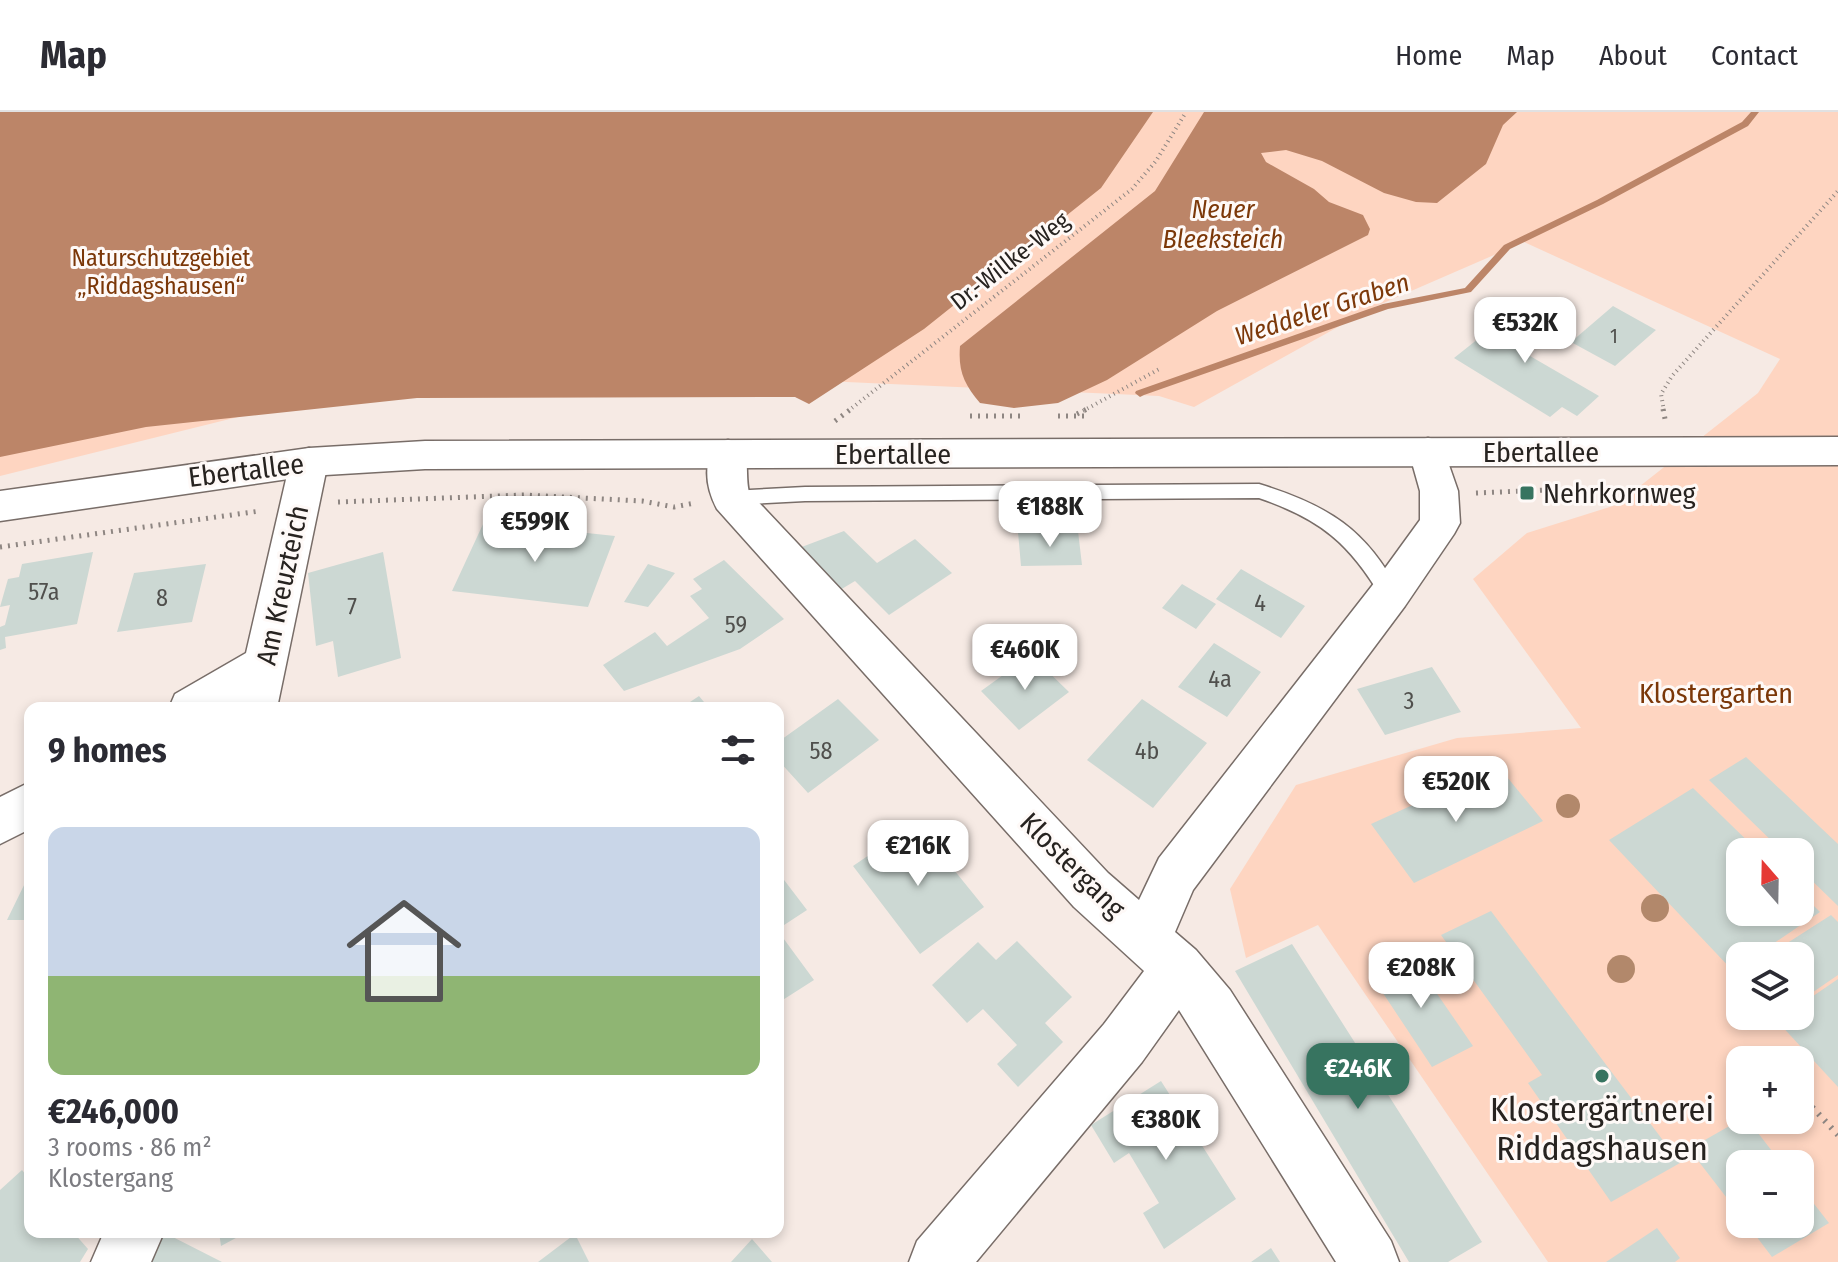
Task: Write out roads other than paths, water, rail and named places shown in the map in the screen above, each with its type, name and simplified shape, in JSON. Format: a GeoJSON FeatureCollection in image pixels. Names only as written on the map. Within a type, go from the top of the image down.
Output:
{"type":"FeatureCollection","features":[{"type":"Feature","properties":{"kind":"street","name":"Ebertallee"},"geometry":{"type":"LineString","coordinates":[[0,506],[309,462],[425,455],[1838,451]]}},
{"type":"Feature","properties":{"kind":"street"},"geometry":{"type":"LineString","coordinates":[[938,1262],[1123,1043],[1162,953],[1176,874],[1390,594],[1440,523],[1439,491],[1428,452]]}},
{"type":"Feature","properties":{"kind":"street"},"geometry":{"type":"LineString","coordinates":[[728,454],[726,477],[731,498]]}},
{"type":"Feature","properties":{"kind":"street","name":"Am Kreuzteich"},"geometry":{"type":"LineString","coordinates":[[256,702],[309,462]]}},
{"type":"Feature","properties":{"kind":"street","name":"Klostergang"},"geometry":{"type":"LineString","coordinates":[[731,498],[1091,890],[1162,953],[1211,1009],[1370,1262]]}},
{"type":"Feature","properties":{"kind":"street"},"geometry":{"type":"LineString","coordinates":[[201,702],[264,664]]}},
{"type":"Feature","properties":{"kind":"street"},"geometry":{"type":"LineString","coordinates":[[0,822],[24,808]]}},
{"type":"Feature","properties":{"kind":"street"},"geometry":{"type":"LineString","coordinates":[[120,1262],[132,1238]]}},
{"type":"Feature","properties":{"kind":"lane"},"geometry":{"type":"LineString","coordinates":[[731,498],[805,494],[1259,491],[1303,505],[1332,522],[1370,556],[1390,594]]}},
{"type":"Feature","properties":{"kind":"water","name":"Naturschutzgebiet „Riddagshausen“"},"geometry":{"type":"Polygon","coordinates":[[[0,112],[1153,112],[1101,188],[924,329],[809,404],[795,397],[417,398],[146,427],[0,457],[0,112]]]}},
{"type":"Feature","properties":{"kind":"water","name":"Neuer Bleeksteich"},"geometry":{"type":"Polygon","coordinates":[[[1204,112],[1517,112],[1503,125],[1486,164],[1437,203],[1416,202],[1384,193],[1322,161],[1286,150],[1261,153],[1266,162],[1314,189],[1329,202],[1363,215],[1370,229],[1368,235],[1217,311],[1107,380],[1058,403],[1014,408],[980,403],[963,377],[960,346],[1155,191],[1204,112]]]}},
{"type":"Feature","properties":{"kind":"waterway","name":"Weddeler Graben"},"geometry":{"type":"LineString","coordinates":[[1140,393],[1386,306],[1468,290],[1507,247],[1600,202],[1745,124],[1755,112]]}},
{"type":"Feature","properties":{"kind":"place","name":"Nehrkornweg"},"geometry":{"type":"Point","coordinates":[1527,493]}},
{"type":"Feature","properties":{"kind":"place","name":"Klostergärtnerei Riddagshausen"},"geometry":{"type":"Point","coordinates":[1602,1076]}},
{"type":"Feature","properties":{"kind":"park label","name":"Klostergarten"},"geometry":{"type":"Point","coordinates":[1716,693]}}]}
